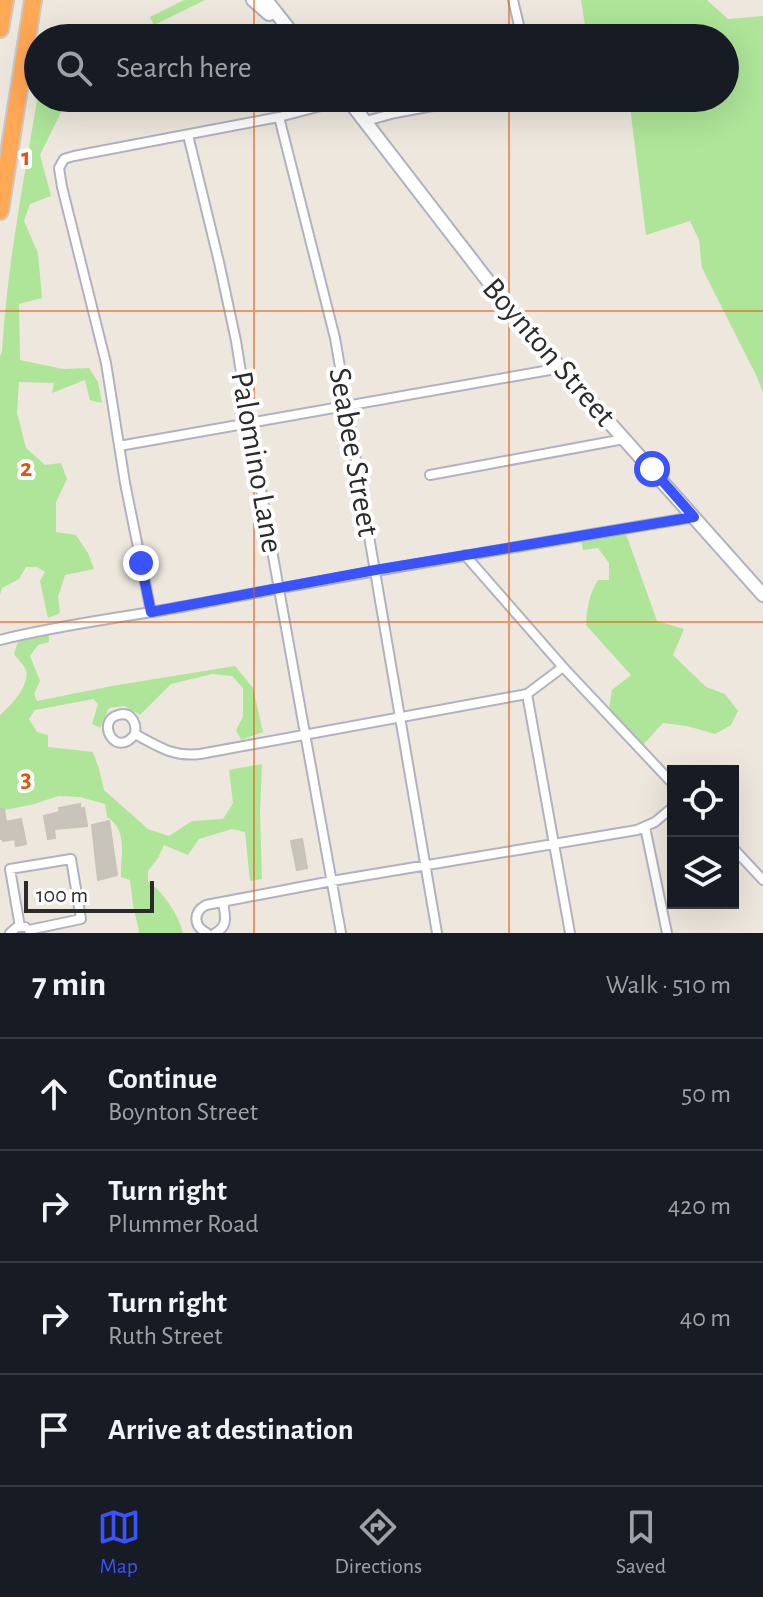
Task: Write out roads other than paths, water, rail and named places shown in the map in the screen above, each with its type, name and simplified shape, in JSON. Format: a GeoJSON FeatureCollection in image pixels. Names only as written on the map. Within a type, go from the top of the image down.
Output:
{"type":"FeatureCollection","features":[{"type":"Feature","properties":{"kind":"highway"},"geometry":{"type":"LineString","coordinates":[[0,29],[5,0]]}},
{"type":"Feature","properties":{"kind":"highway"},"geometry":{"type":"LineString","coordinates":[[29,24],[33,0]]}},
{"type":"Feature","properties":{"kind":"highway"},"geometry":{"type":"LineString","coordinates":[[0,211],[24,58]]}},
{"type":"Feature","properties":{"kind":"street"},"geometry":{"type":"LineString","coordinates":[[253,0],[280,24]]}},
{"type":"Feature","properties":{"kind":"street"},"geometry":{"type":"LineString","coordinates":[[266,0],[285,24]]}},
{"type":"Feature","properties":{"kind":"street"},"geometry":{"type":"LineString","coordinates":[[513,0],[519,24]]}},
{"type":"Feature","properties":{"kind":"street"},"geometry":{"type":"LineString","coordinates":[[151,612],[106,363],[59,168],[64,159],[298,112]]}},
{"type":"Feature","properties":{"kind":"street","name":"Boynton Street"},"geometry":{"type":"LineString","coordinates":[[358,112],[493,289],[763,595]]}},
{"type":"Feature","properties":{"kind":"street"},"geometry":{"type":"LineString","coordinates":[[366,121],[400,112]]}},
{"type":"Feature","properties":{"kind":"street","name":"Seabee Street"},"geometry":{"type":"LineString","coordinates":[[279,117],[326,299],[347,406],[437,933]]}},
{"type":"Feature","properties":{"kind":"street","name":"Palomino Lane"},"geometry":{"type":"LineString","coordinates":[[188,135],[231,315],[341,933]]}},
{"type":"Feature","properties":{"kind":"street"},"geometry":{"type":"LineString","coordinates":[[119,446],[561,368]]}},
{"type":"Feature","properties":{"kind":"street"},"geometry":{"type":"LineString","coordinates":[[430,475],[624,439]]}},
{"type":"Feature","properties":{"kind":"street"},"geometry":{"type":"LineString","coordinates":[[0,640],[375,570],[694,517]]}},
{"type":"Feature","properties":{"kind":"street"},"geometry":{"type":"LineString","coordinates":[[465,555],[563,667],[667,778]]}},
{"type":"Feature","properties":{"kind":"street"},"geometry":{"type":"LineString","coordinates":[[135,734],[170,752],[189,755],[527,694],[563,667]]}},
{"type":"Feature","properties":{"kind":"street"},"geometry":{"type":"LineString","coordinates":[[527,694],[570,933]]}},
{"type":"Feature","properties":{"kind":"street"},"geometry":{"type":"LineString","coordinates":[[207,933],[197,924],[197,913],[203,906],[645,827],[667,812]]}},
{"type":"Feature","properties":{"kind":"street"},"geometry":{"type":"LineString","coordinates":[[645,827],[667,933]]}},
{"type":"Feature","properties":{"kind":"street"},"geometry":{"type":"LineString","coordinates":[[739,854],[763,880]]}},
{"type":"Feature","properties":{"kind":"street"},"geometry":{"type":"LineString","coordinates":[[10,933],[15,928],[27,930],[81,919],[71,859],[10,869],[27,930]]}},
{"type":"Feature","properties":{"kind":"street"},"geometry":{"type":"LineString","coordinates":[[215,933],[225,923],[223,902]]}}]}
